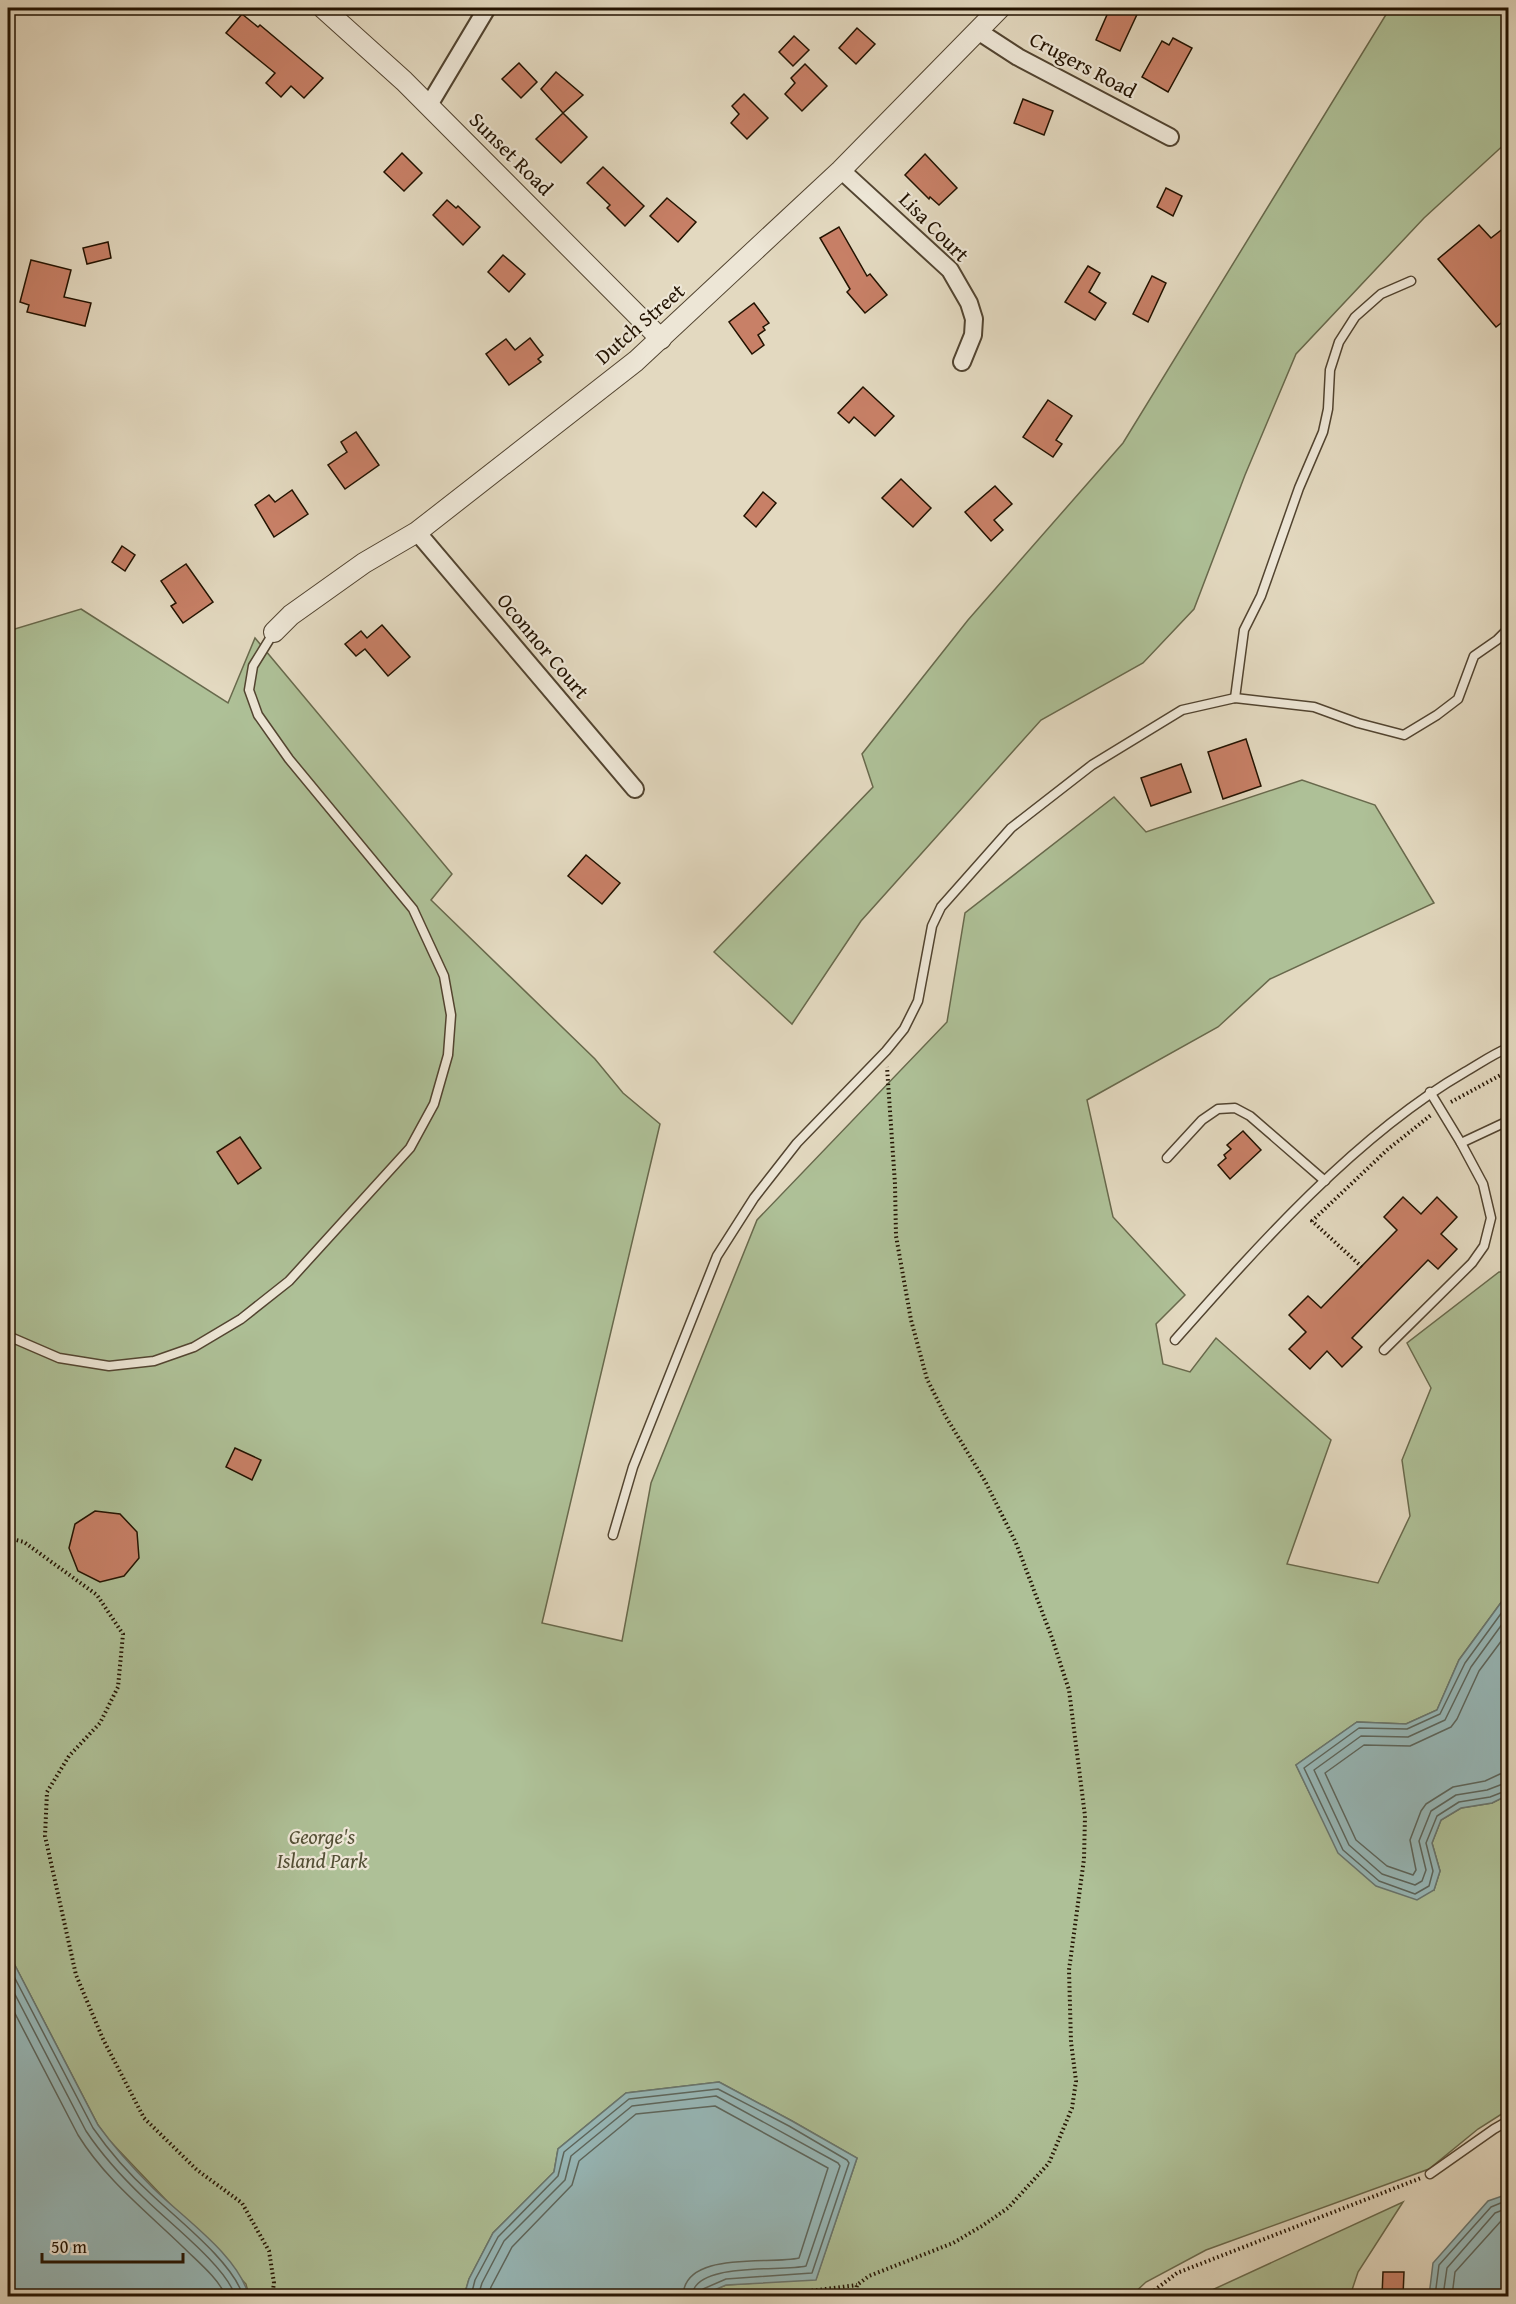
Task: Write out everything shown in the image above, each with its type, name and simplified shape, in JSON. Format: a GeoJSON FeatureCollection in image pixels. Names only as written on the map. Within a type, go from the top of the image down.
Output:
{"type":"FeatureCollection","features":[{"type":"Feature","properties":{"kind":"street","name":"Sunset Road"},"geometry":{"type":"LineString","coordinates":[[323,8],[429,105],[661,339]]}},
{"type":"Feature","properties":{"kind":"street"},"geometry":{"type":"LineString","coordinates":[[429,105],[487,8]]}},
{"type":"Feature","properties":{"kind":"street","name":"Dutch Street"},"geometry":{"type":"LineString","coordinates":[[274,632],[291,615],[364,563],[417,532],[636,361],[842,170],[1000,8]]}},
{"type":"Feature","properties":{"kind":"street","name":"Crugers Road"},"geometry":{"type":"LineString","coordinates":[[978,31],[1018,57],[1170,137]]}},
{"type":"Feature","properties":{"kind":"street","name":"Lisa Court"},"geometry":{"type":"LineString","coordinates":[[842,170],[950,270],[969,303],[974,319],[973,335],[962,362]]}},
{"type":"Feature","properties":{"kind":"street","name":"Oconnor Court"},"geometry":{"type":"LineString","coordinates":[[417,532],[634,789]]}},
{"type":"Feature","properties":{"kind":"lane"},"geometry":{"type":"LineString","coordinates":[[1235,698],[1244,630],[1261,596],[1299,488],[1323,432],[1328,409],[1330,370],[1339,342],[1355,318],[1381,294],[1411,281]]}},
{"type":"Feature","properties":{"kind":"lane"},"geometry":{"type":"LineString","coordinates":[[613,1535],[633,1467],[717,1256],[754,1198],[797,1143],[886,1051],[904,1029],[918,1001],[932,926],[941,907],[1011,828],[1092,765],[1182,710],[1235,698],[1314,707],[1358,723],[1404,735],[1437,716],[1458,699],[1474,656],[1509,629]]}},
{"type":"Feature","properties":{"kind":"lane"},"geometry":{"type":"LineString","coordinates":[[8,1336],[59,1358],[109,1366],[154,1361],[194,1347],[241,1319],[289,1281],[410,1148],[434,1104],[448,1055],[451,1015],[444,976],[413,909],[289,759],[258,715],[249,690],[253,666],[274,632]]}},
{"type":"Feature","properties":{"kind":"lane"},"geometry":{"type":"LineString","coordinates":[[1175,1340],[1243,1264],[1338,1168],[1430,1092],[1509,1048]]}},
{"type":"Feature","properties":{"kind":"lane"},"geometry":{"type":"LineString","coordinates":[[1384,1350],[1472,1263],[1484,1246],[1491,1218],[1482,1184],[1461,1143],[1430,1092]]}},
{"type":"Feature","properties":{"kind":"lane"},"geometry":{"type":"LineString","coordinates":[[1167,1158],[1202,1120],[1218,1109],[1235,1108],[1250,1116],[1325,1181]]}},
{"type":"Feature","properties":{"kind":"lane"},"geometry":{"type":"LineString","coordinates":[[1461,1143],[1509,1121]]}},
{"type":"Feature","properties":{"kind":"lane"},"geometry":{"type":"LineString","coordinates":[[1430,2174],[1509,2121]]}},
{"type":"Feature","properties":{"kind":"path"},"geometry":{"type":"LineString","coordinates":[[740,2296],[857,2285],[869,2276],[952,2243],[982,2226],[1008,2208],[1049,2163],[1072,2108],[1076,2081],[1071,2042],[1069,1970],[1084,1859],[1085,1816],[1069,1690],[1016,1543],[985,1481],[946,1417],[927,1379],[911,1320],[896,1236],[895,1184],[886,1051]]}},
{"type":"Feature","properties":{"kind":"path"},"geometry":{"type":"LineString","coordinates":[[1449,1102],[1509,1071]]}},
{"type":"Feature","properties":{"kind":"path"},"geometry":{"type":"LineString","coordinates":[[1362,1267],[1312,1221],[1387,1150],[1432,1115]]}},
{"type":"Feature","properties":{"kind":"path"},"geometry":{"type":"LineString","coordinates":[[8,1538],[24,1542],[97,1594],[123,1634],[118,1687],[100,1723],[69,1756],[47,1792],[45,1836],[76,1975],[103,2039],[144,2118],[197,2170],[242,2203],[269,2251],[274,2283],[272,2296]]}},
{"type":"Feature","properties":{"kind":"path"},"geometry":{"type":"LineString","coordinates":[[1147,2296],[1177,2273],[1430,2174]]}},
{"type":"Feature","properties":{"kind":"path"},"geometry":{"type":"LineString","coordinates":[[855,2296],[857,2285]]}},
{"type":"Feature","properties":{"kind":"green space"},"geometry":{"type":"Polygon","coordinates":[[[1390,8],[1508,8],[1508,141],[1424,218],[1296,354],[1245,475],[1194,609],[1143,663],[1041,720],[861,921],[792,1024],[714,952],[873,787],[862,754],[968,620],[1123,443],[1390,8]]]}},
{"type":"Feature","properties":{"kind":"green space","name":"George's Island Park"},"geometry":{"type":"Polygon","coordinates":[[[81,609],[228,703],[255,638],[452,874],[431,900],[595,1059],[623,1093],[660,1124],[542,1623],[622,1641],[651,1483],[757,1220],[947,1022],[965,913],[1114,797],[1146,832],[1302,780],[1375,805],[1434,903],[1270,979],[1218,1027],[1087,1100],[1113,1217],[1185,1295],[1156,1324],[1163,1364],[1190,1372],[1216,1338],[1331,1440],[1287,1564],[1378,1583],[1410,1516],[1402,1460],[1431,1388],[1407,1343],[1499,1272],[1508,1272],[1508,1593],[1459,1660],[1437,1710],[1406,1724],[1357,1722],[1296,1765],[1316,1806],[1434,1890],[1440,1871],[1432,1843],[1441,1820],[1461,1808],[1492,1803],[1508,1795],[1508,2110],[1478,2129],[1429,2169],[1206,2250],[1146,2282],[1131,2296],[700,2296],[726,2285],[816,2279],[857,2158],[719,2082],[626,2093],[558,2149],[554,2172],[493,2233],[469,2279],[464,2296],[249,2296],[246,2284],[108,2139],[98,2125],[8,1952],[8,631],[81,609]]]}},
{"type":"Feature","properties":{"kind":"green space"},"geometry":{"type":"Polygon","coordinates":[[[1403,2202],[1358,2272],[1350,2296],[1199,2296],[1403,2202]]]}},
{"type":"Feature","properties":{"kind":"water"},"geometry":{"type":"Polygon","coordinates":[[[1508,1593],[1508,1795],[1492,1803],[1461,1808],[1441,1820],[1432,1843],[1440,1871],[1434,1890],[1417,1900],[1376,1886],[1338,1853],[1296,1765],[1357,1722],[1406,1724],[1437,1710],[1459,1660],[1508,1593]]]}},
{"type":"Feature","properties":{"kind":"water"},"geometry":{"type":"Polygon","coordinates":[[[8,1952],[98,2125],[117,2149],[165,2200],[221,2251],[243,2281],[249,2296],[8,2296],[8,1952]]]}},
{"type":"Feature","properties":{"kind":"water"},"geometry":{"type":"Polygon","coordinates":[[[719,2082],[857,2158],[816,2280],[726,2285],[700,2296],[464,2296],[469,2279],[493,2233],[554,2172],[558,2149],[626,2093],[719,2082]]]}},
{"type":"Feature","properties":{"kind":"water"},"geometry":{"type":"Polygon","coordinates":[[[1508,2194],[1508,2296],[1429,2296],[1433,2263],[1488,2201],[1508,2194]]]}},
{"type":"Feature","properties":{"kind":"building"},"geometry":{"type":"Polygon","coordinates":[[[1110,8],[1140,8],[1120,51],[1096,40],[1110,8]]]}},
{"type":"Feature","properties":{"kind":"building"},"geometry":{"type":"Polygon","coordinates":[[[242,14],[258,27],[260,25],[323,78],[304,98],[291,86],[281,97],[266,83],[275,73],[226,33],[242,14]]]}},
{"type":"Feature","properties":{"kind":"building"},"geometry":{"type":"Polygon","coordinates":[[[857,28],[875,44],[856,64],[839,48],[857,28]]]}},
{"type":"Feature","properties":{"kind":"building"},"geometry":{"type":"Polygon","coordinates":[[[794,36],[809,50],[793,66],[779,52],[794,36]]]}},
{"type":"Feature","properties":{"kind":"building"},"geometry":{"type":"Polygon","coordinates":[[[1173,38],[1192,48],[1168,92],[1142,77],[1162,41],[1169,45],[1173,38]]]}},
{"type":"Feature","properties":{"kind":"building"},"geometry":{"type":"Polygon","coordinates":[[[519,63],[537,82],[521,98],[502,79],[519,63]]]}},
{"type":"Feature","properties":{"kind":"building"},"geometry":{"type":"Polygon","coordinates":[[[805,64],[827,86],[802,111],[785,94],[795,83],[791,78],[805,64]]]}},
{"type":"Feature","properties":{"kind":"building"},"geometry":{"type":"Polygon","coordinates":[[[556,72],[583,95],[563,113],[541,89],[556,72]]]}},
{"type":"Feature","properties":{"kind":"building"},"geometry":{"type":"Polygon","coordinates":[[[744,94],[768,118],[747,139],[731,123],[739,114],[732,106],[744,94]]]}},
{"type":"Feature","properties":{"kind":"building"},"geometry":{"type":"Polygon","coordinates":[[[1023,99],[1053,111],[1044,135],[1014,123],[1023,99]]]}},
{"type":"Feature","properties":{"kind":"building"},"geometry":{"type":"Polygon","coordinates":[[[563,113],[587,137],[561,163],[536,139],[563,113]]]}},
{"type":"Feature","properties":{"kind":"building"},"geometry":{"type":"Polygon","coordinates":[[[402,153],[422,173],[404,191],[384,172],[402,153]]]}},
{"type":"Feature","properties":{"kind":"building"},"geometry":{"type":"Polygon","coordinates":[[[925,154],[957,188],[939,205],[930,197],[929,199],[905,175],[925,154]]]}},
{"type":"Feature","properties":{"kind":"building"},"geometry":{"type":"Polygon","coordinates":[[[603,167],[644,206],[625,226],[607,208],[610,205],[587,183],[603,167]]]}},
{"type":"Feature","properties":{"kind":"building"},"geometry":{"type":"Polygon","coordinates":[[[1166,188],[1182,196],[1173,216],[1157,207],[1166,188]]]}},
{"type":"Feature","properties":{"kind":"building"},"geometry":{"type":"Polygon","coordinates":[[[667,198],[696,222],[678,242],[650,216],[667,198]]]}},
{"type":"Feature","properties":{"kind":"building"},"geometry":{"type":"Polygon","coordinates":[[[447,200],[456,208],[458,206],[480,227],[463,245],[433,215],[447,200]]]}},
{"type":"Feature","properties":{"kind":"building"},"geometry":{"type":"Polygon","coordinates":[[[1509,224],[1509,317],[1496,327],[1438,259],[1479,225],[1491,238],[1509,224]]]}},
{"type":"Feature","properties":{"kind":"building"},"geometry":{"type":"Polygon","coordinates":[[[839,227],[867,276],[870,274],[887,295],[865,313],[847,292],[850,289],[820,238],[839,227]]]}},
{"type":"Feature","properties":{"kind":"building"},"geometry":{"type":"Polygon","coordinates":[[[108,242],[111,258],[87,264],[83,248],[108,242]]]}},
{"type":"Feature","properties":{"kind":"building"},"geometry":{"type":"Polygon","coordinates":[[[503,255],[525,274],[509,292],[488,272],[503,255]]]}},
{"type":"Feature","properties":{"kind":"building"},"geometry":{"type":"Polygon","coordinates":[[[31,260],[71,270],[64,297],[91,303],[85,326],[27,312],[29,305],[20,302],[31,260]]]}},
{"type":"Feature","properties":{"kind":"building"},"geometry":{"type":"Polygon","coordinates":[[[1088,266],[1100,273],[1089,292],[1106,303],[1095,320],[1065,302],[1088,266]]]}},
{"type":"Feature","properties":{"kind":"building"},"geometry":{"type":"Polygon","coordinates":[[[1152,276],[1166,283],[1148,322],[1133,314],[1152,276]]]}},
{"type":"Feature","properties":{"kind":"building"},"geometry":{"type":"Polygon","coordinates":[[[754,303],[769,323],[758,335],[764,345],[752,354],[729,322],[754,303]]]}},
{"type":"Feature","properties":{"kind":"building"},"geometry":{"type":"Polygon","coordinates":[[[530,338],[543,355],[538,359],[541,362],[509,385],[486,354],[506,339],[515,350],[530,338]]]}},
{"type":"Feature","properties":{"kind":"building"},"geometry":{"type":"Polygon","coordinates":[[[863,387],[894,416],[875,436],[854,417],[849,423],[838,413],[863,387]]]}},
{"type":"Feature","properties":{"kind":"building"},"geometry":{"type":"Polygon","coordinates":[[[1048,400],[1072,416],[1056,440],[1062,444],[1053,457],[1023,437],[1048,400]]]}},
{"type":"Feature","properties":{"kind":"building"},"geometry":{"type":"Polygon","coordinates":[[[356,432],[379,465],[345,489],[328,465],[347,452],[341,442],[356,432]]]}},
{"type":"Feature","properties":{"kind":"building"},"geometry":{"type":"Polygon","coordinates":[[[901,479],[931,508],[913,527],[882,498],[901,479]]]}},
{"type":"Feature","properties":{"kind":"building"},"geometry":{"type":"Polygon","coordinates":[[[995,486],[1012,504],[994,520],[1003,530],[991,541],[965,512],[995,486]]]}},
{"type":"Feature","properties":{"kind":"building"},"geometry":{"type":"Polygon","coordinates":[[[292,490],[308,514],[274,537],[255,505],[269,495],[275,502],[292,490]]]}},
{"type":"Feature","properties":{"kind":"building"},"geometry":{"type":"Polygon","coordinates":[[[763,492],[776,503],[756,527],[744,516],[763,492]]]}},
{"type":"Feature","properties":{"kind":"building"},"geometry":{"type":"Polygon","coordinates":[[[122,546],[135,555],[125,571],[112,562],[122,546]]]}},
{"type":"Feature","properties":{"kind":"building"},"geometry":{"type":"Polygon","coordinates":[[[186,564],[213,602],[183,623],[171,606],[176,603],[161,581],[186,564]]]}},
{"type":"Feature","properties":{"kind":"building"},"geometry":{"type":"Polygon","coordinates":[[[382,625],[410,657],[388,676],[365,649],[356,656],[345,644],[361,631],[367,638],[382,625]]]}},
{"type":"Feature","properties":{"kind":"building"},"geometry":{"type":"Polygon","coordinates":[[[1246,739],[1261,786],[1223,799],[1208,752],[1246,739]]]}},
{"type":"Feature","properties":{"kind":"building"},"geometry":{"type":"Polygon","coordinates":[[[1181,764],[1191,792],[1151,806],[1141,778],[1181,764]]]}},
{"type":"Feature","properties":{"kind":"building"},"geometry":{"type":"Polygon","coordinates":[[[586,855],[620,883],[602,904],[568,876],[586,855]]]}},
{"type":"Feature","properties":{"kind":"building"},"geometry":{"type":"Polygon","coordinates":[[[1243,1131],[1261,1150],[1230,1179],[1218,1165],[1231,1149],[1227,1145],[1243,1131]]]}},
{"type":"Feature","properties":{"kind":"building"},"geometry":{"type":"Polygon","coordinates":[[[240,1137],[261,1168],[238,1184],[217,1152],[240,1137]]]}},
{"type":"Feature","properties":{"kind":"building"},"geometry":{"type":"Polygon","coordinates":[[[1403,1197],[1421,1214],[1437,1197],[1457,1217],[1441,1234],[1457,1249],[1438,1269],[1428,1260],[1352,1338],[1362,1347],[1342,1367],[1327,1351],[1310,1369],[1289,1349],[1306,1332],[1289,1315],[1308,1296],[1321,1308],[1397,1230],[1384,1217],[1403,1197]]]}},
{"type":"Feature","properties":{"kind":"building"},"geometry":{"type":"Polygon","coordinates":[[[235,1448],[261,1460],[252,1480],[226,1467],[235,1448]]]}},
{"type":"Feature","properties":{"kind":"building"},"geometry":{"type":"Polygon","coordinates":[[[95,1511],[120,1514],[137,1532],[139,1558],[124,1576],[100,1582],[78,1571],[69,1548],[75,1524],[95,1511]]]}},
{"type":"Feature","properties":{"kind":"building"},"geometry":{"type":"Polygon","coordinates":[[[1383,2272],[1404,2272],[1403,2296],[1382,2296],[1383,2272]]]}}]}
